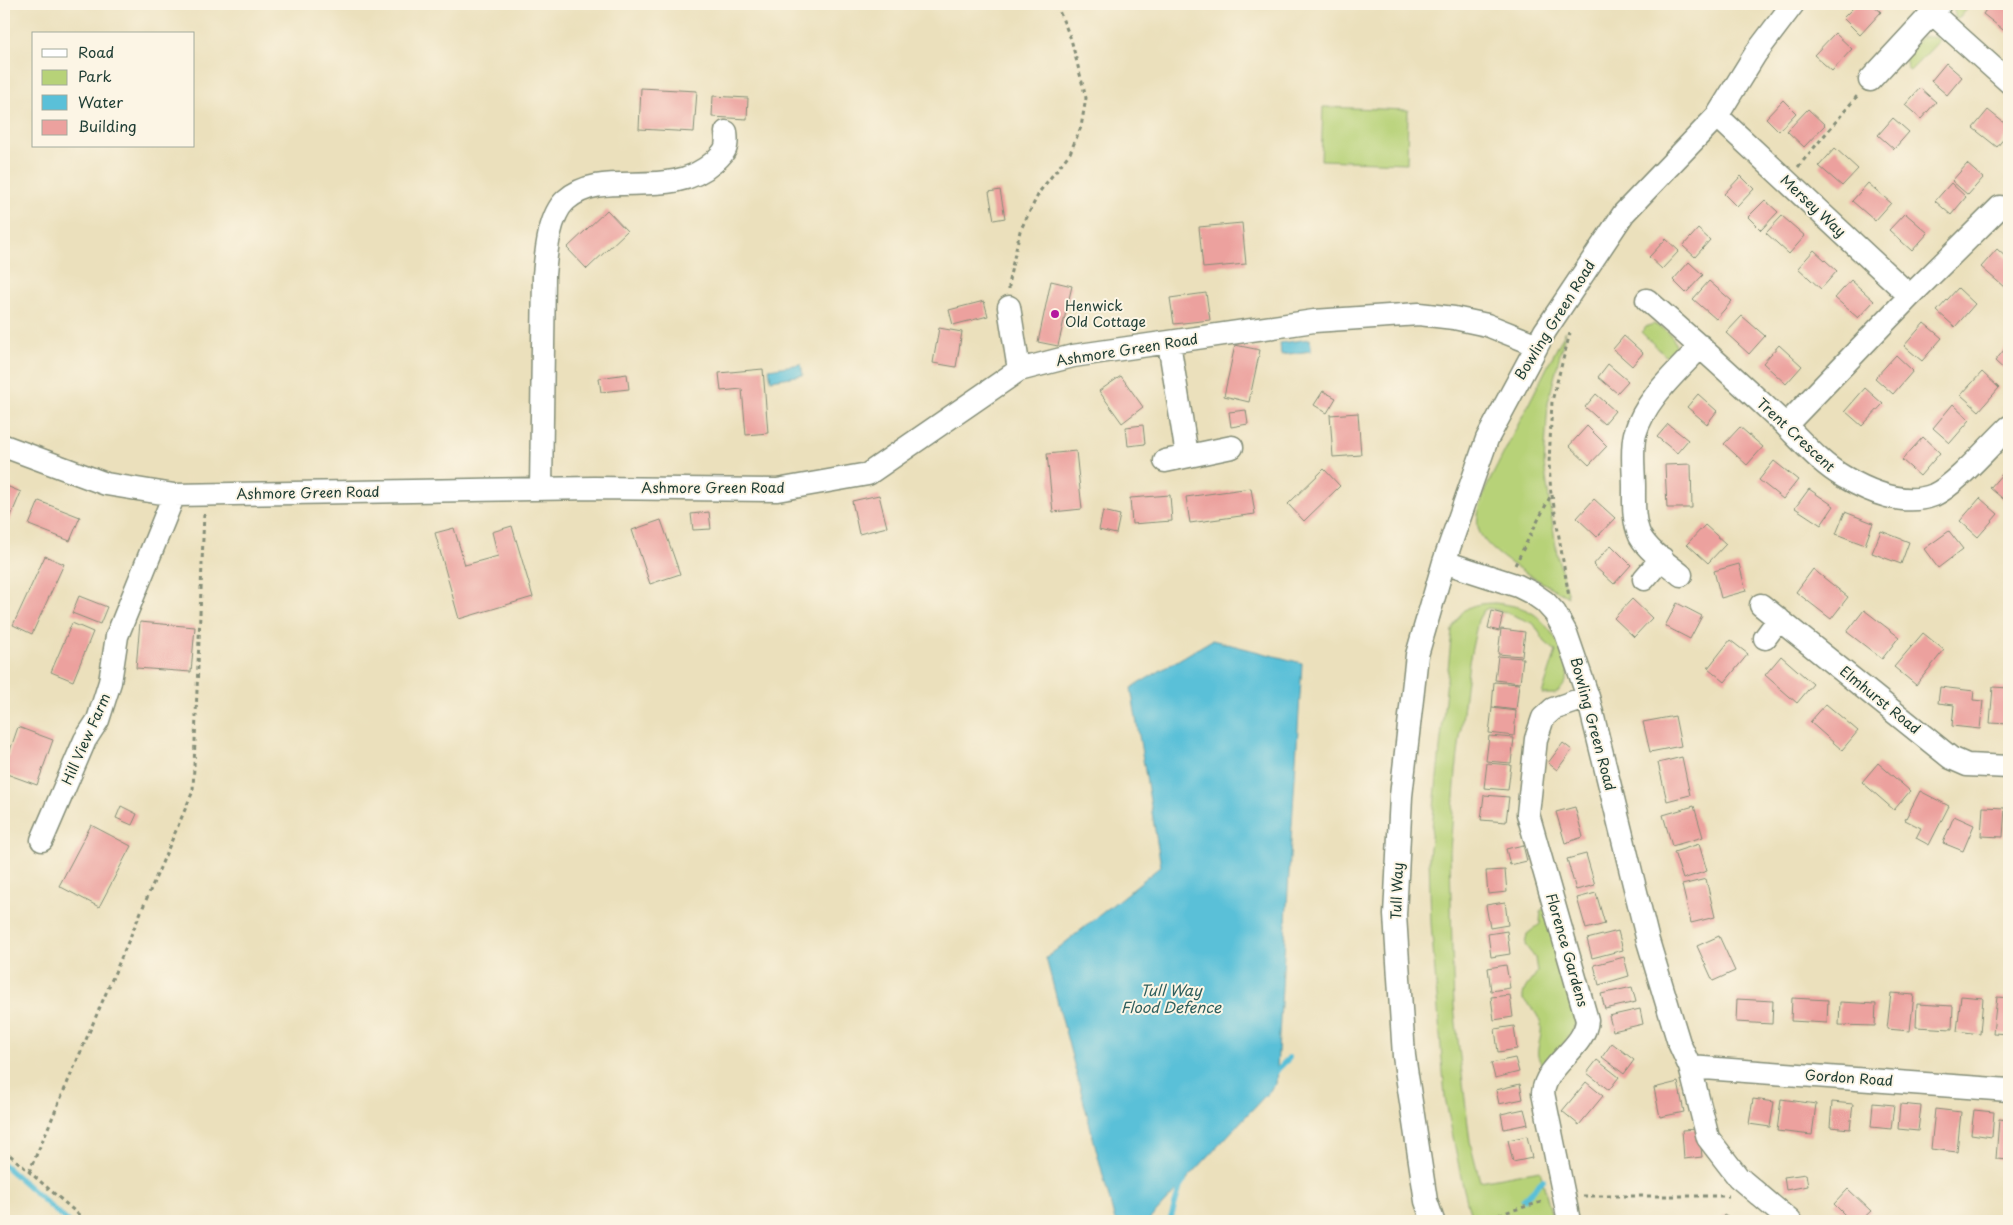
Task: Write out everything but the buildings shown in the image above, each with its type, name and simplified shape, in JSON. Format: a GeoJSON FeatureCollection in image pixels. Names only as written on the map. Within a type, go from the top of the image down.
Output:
{"type":"FeatureCollection","features":[{"type":"Feature","properties":{"kind":"street","name":"Bowling Green Road"},"geometry":{"type":"LineString","coordinates":[[1790,1221],[1730,1170],[1708,1138],[1690,1067],[1679,1043],[1648,941],[1588,697],[1573,648],[1555,613],[1545,602],[1532,593],[1444,562],[1487,438],[1537,345],[1624,213],[1717,116],[1756,53],[1793,4]]}},
{"type":"Feature","properties":{"kind":"street"},"geometry":{"type":"LineString","coordinates":[[1870,80],[1936,8],[2009,82]]}},
{"type":"Feature","properties":{"kind":"street","name":"Mersey Way"},"geometry":{"type":"LineString","coordinates":[[1717,116],[1910,296]]}},
{"type":"Feature","properties":{"kind":"street"},"geometry":{"type":"LineString","coordinates":[[540,488],[544,275],[546,251],[558,210],[566,200],[577,192],[590,187],[614,184],[673,182],[696,175],[725,152],[726,132]]}},
{"type":"Feature","properties":{"kind":"street"},"geometry":{"type":"LineString","coordinates":[[1786,426],[1910,296],[2006,207]]}},
{"type":"Feature","properties":{"kind":"street","name":"Trent Crescent"},"geometry":{"type":"LineString","coordinates":[[1647,300],[1701,346],[1817,457],[1842,477],[1887,496],[1917,499],[1933,495],[1948,487],[2009,427]]}},
{"type":"Feature","properties":{"kind":"street"},"geometry":{"type":"LineString","coordinates":[[1009,307],[1019,370]]}},
{"type":"Feature","properties":{"kind":"street","name":"Ashmore Green Road"},"geometry":{"type":"LineString","coordinates":[[4,446],[106,484],[174,495],[540,488],[777,490],[868,474],[1019,370],[1073,356],[1314,321],[1419,314],[1454,318],[1487,325],[1537,345]]}},
{"type":"Feature","properties":{"kind":"street"},"geometry":{"type":"LineString","coordinates":[[1170,343],[1187,455]]}},
{"type":"Feature","properties":{"kind":"street"},"geometry":{"type":"LineString","coordinates":[[1681,575],[1647,545],[1640,535],[1636,522],[1634,500],[1635,434],[1654,398],[1701,346]]}},
{"type":"Feature","properties":{"kind":"street"},"geometry":{"type":"LineString","coordinates":[[1165,461],[1232,447]]}},
{"type":"Feature","properties":{"kind":"street","name":"Hill View Farm"},"geometry":{"type":"LineString","coordinates":[[42,840],[85,740],[98,720],[110,682],[117,636],[174,495]]}},
{"type":"Feature","properties":{"kind":"street"},"geometry":{"type":"LineString","coordinates":[[1644,579],[1662,558]]}},
{"type":"Feature","properties":{"kind":"street","name":"Tull Way"},"geometry":{"type":"LineString","coordinates":[[1433,1221],[1426,1201],[1404,1056],[1395,915],[1401,796],[1416,665],[1444,562]]}},
{"type":"Feature","properties":{"kind":"street","name":"Elmhurst Road"},"geometry":{"type":"LineString","coordinates":[[1762,604],[1951,758],[1968,765],[2009,767]]}},
{"type":"Feature","properties":{"kind":"street"},"geometry":{"type":"LineString","coordinates":[[1765,638],[1779,619]]}},
{"type":"Feature","properties":{"kind":"street","name":"Florence Gardens"},"geometry":{"type":"LineString","coordinates":[[1569,1221],[1542,1093],[1548,1077],[1583,1033],[1587,1020],[1528,814],[1536,739],[1544,718],[1553,709],[1588,697]]}},
{"type":"Feature","properties":{"kind":"street","name":"Gordon Road"},"geometry":{"type":"LineString","coordinates":[[1690,1067],[2009,1090]]}},
{"type":"Feature","properties":{"kind":"path"},"geometry":{"type":"LineString","coordinates":[[1009,307],[1009,280],[1020,231],[1040,191],[1070,153],[1081,127],[1085,108],[1086,98],[1071,39],[1056,4]]}},
{"type":"Feature","properties":{"kind":"path"},"geometry":{"type":"LineString","coordinates":[[1787,182],[1870,80]]}},
{"type":"Feature","properties":{"kind":"path"},"geometry":{"type":"LineString","coordinates":[[1569,598],[1552,494],[1549,463],[1552,401],[1572,324]]}},
{"type":"Feature","properties":{"kind":"path"},"geometry":{"type":"LineString","coordinates":[[1499,580],[1512,570],[1552,494]]}},
{"type":"Feature","properties":{"kind":"path"},"geometry":{"type":"LineString","coordinates":[[29,1172],[193,791],[205,495]]}},
{"type":"Feature","properties":{"kind":"path"},"geometry":{"type":"LineString","coordinates":[[4,1150],[86,1221]]}},
{"type":"Feature","properties":{"kind":"path"},"geometry":{"type":"LineString","coordinates":[[1476,1221],[1497,1217],[1563,1196],[1760,1196]]}},
{"type":"Feature","properties":{"kind":"green space"},"geometry":{"type":"Polygon","coordinates":[[[1953,4],[1972,4],[1957,20],[1953,4]]]}},
{"type":"Feature","properties":{"kind":"green space"},"geometry":{"type":"Polygon","coordinates":[[[1921,37],[1934,37],[1940,40],[1910,71],[1907,67],[1905,56],[1921,37]]]}},
{"type":"Feature","properties":{"kind":"green space"},"geometry":{"type":"Polygon","coordinates":[[[1323,107],[1408,110],[1407,163],[1321,160],[1323,107]]]}},
{"type":"Feature","properties":{"kind":"green space"},"geometry":{"type":"Polygon","coordinates":[[[1653,324],[1665,330],[1673,339],[1676,349],[1673,363],[1641,332],[1653,324]]]}},
{"type":"Feature","properties":{"kind":"green space"},"geometry":{"type":"Polygon","coordinates":[[[1566,330],[1548,403],[1544,464],[1557,554],[1568,597],[1502,557],[1482,537],[1478,527],[1479,508],[1485,490],[1566,330]]]}},
{"type":"Feature","properties":{"kind":"green space"},"geometry":{"type":"Polygon","coordinates":[[[1495,603],[1524,609],[1538,618],[1552,633],[1558,643],[1568,671],[1566,681],[1555,694],[1542,694],[1556,651],[1545,642],[1534,624],[1506,612],[1488,608],[1483,611],[1478,620],[1469,662],[1456,771],[1450,851],[1454,1006],[1470,1142],[1480,1181],[1540,1170],[1552,1217],[1536,1221],[1472,1221],[1445,1097],[1431,923],[1429,857],[1452,630],[1460,616],[1468,608],[1480,604],[1495,603]]]}},
{"type":"Feature","properties":{"kind":"green space"},"geometry":{"type":"Polygon","coordinates":[[[1548,907],[1578,1018],[1573,1032],[1545,1066],[1538,1058],[1541,1032],[1540,1022],[1534,1011],[1523,1000],[1523,996],[1525,988],[1537,972],[1535,958],[1525,945],[1527,934],[1540,924],[1541,910],[1548,907]]]}},
{"type":"Feature","properties":{"kind":"water"},"geometry":{"type":"Polygon","coordinates":[[[1310,339],[1311,351],[1281,355],[1280,343],[1310,339]]]}},
{"type":"Feature","properties":{"kind":"water"},"geometry":{"type":"Polygon","coordinates":[[[801,364],[803,375],[771,380],[769,369],[801,364]]]}},
{"type":"Feature","properties":{"kind":"water","name":"Tull Way Flood Defence"},"geometry":{"type":"Polygon","coordinates":[[[1212,640],[1302,663],[1276,1084],[1148,1221],[1115,1221],[1046,958],[1161,866],[1131,688],[1212,640]]]}},
{"type":"Feature","properties":{"kind":"waterway"},"geometry":{"type":"LineString","coordinates":[[1271,1076],[1289,1058]]}},
{"type":"Feature","properties":{"kind":"waterway"},"geometry":{"type":"LineString","coordinates":[[4,1165],[67,1221]]}},
{"type":"Feature","properties":{"kind":"waterway"},"geometry":{"type":"LineString","coordinates":[[1523,1200],[1543,1180]]}},
{"type":"Feature","properties":{"kind":"waterway"},"geometry":{"type":"LineString","coordinates":[[1170,1221],[1180,1187],[1184,1181]]}},
{"type":"Feature","properties":{"kind":"place","name":"Henwick Old Cottage"},"geometry":{"type":"Point","coordinates":[1055,314]}}]}
